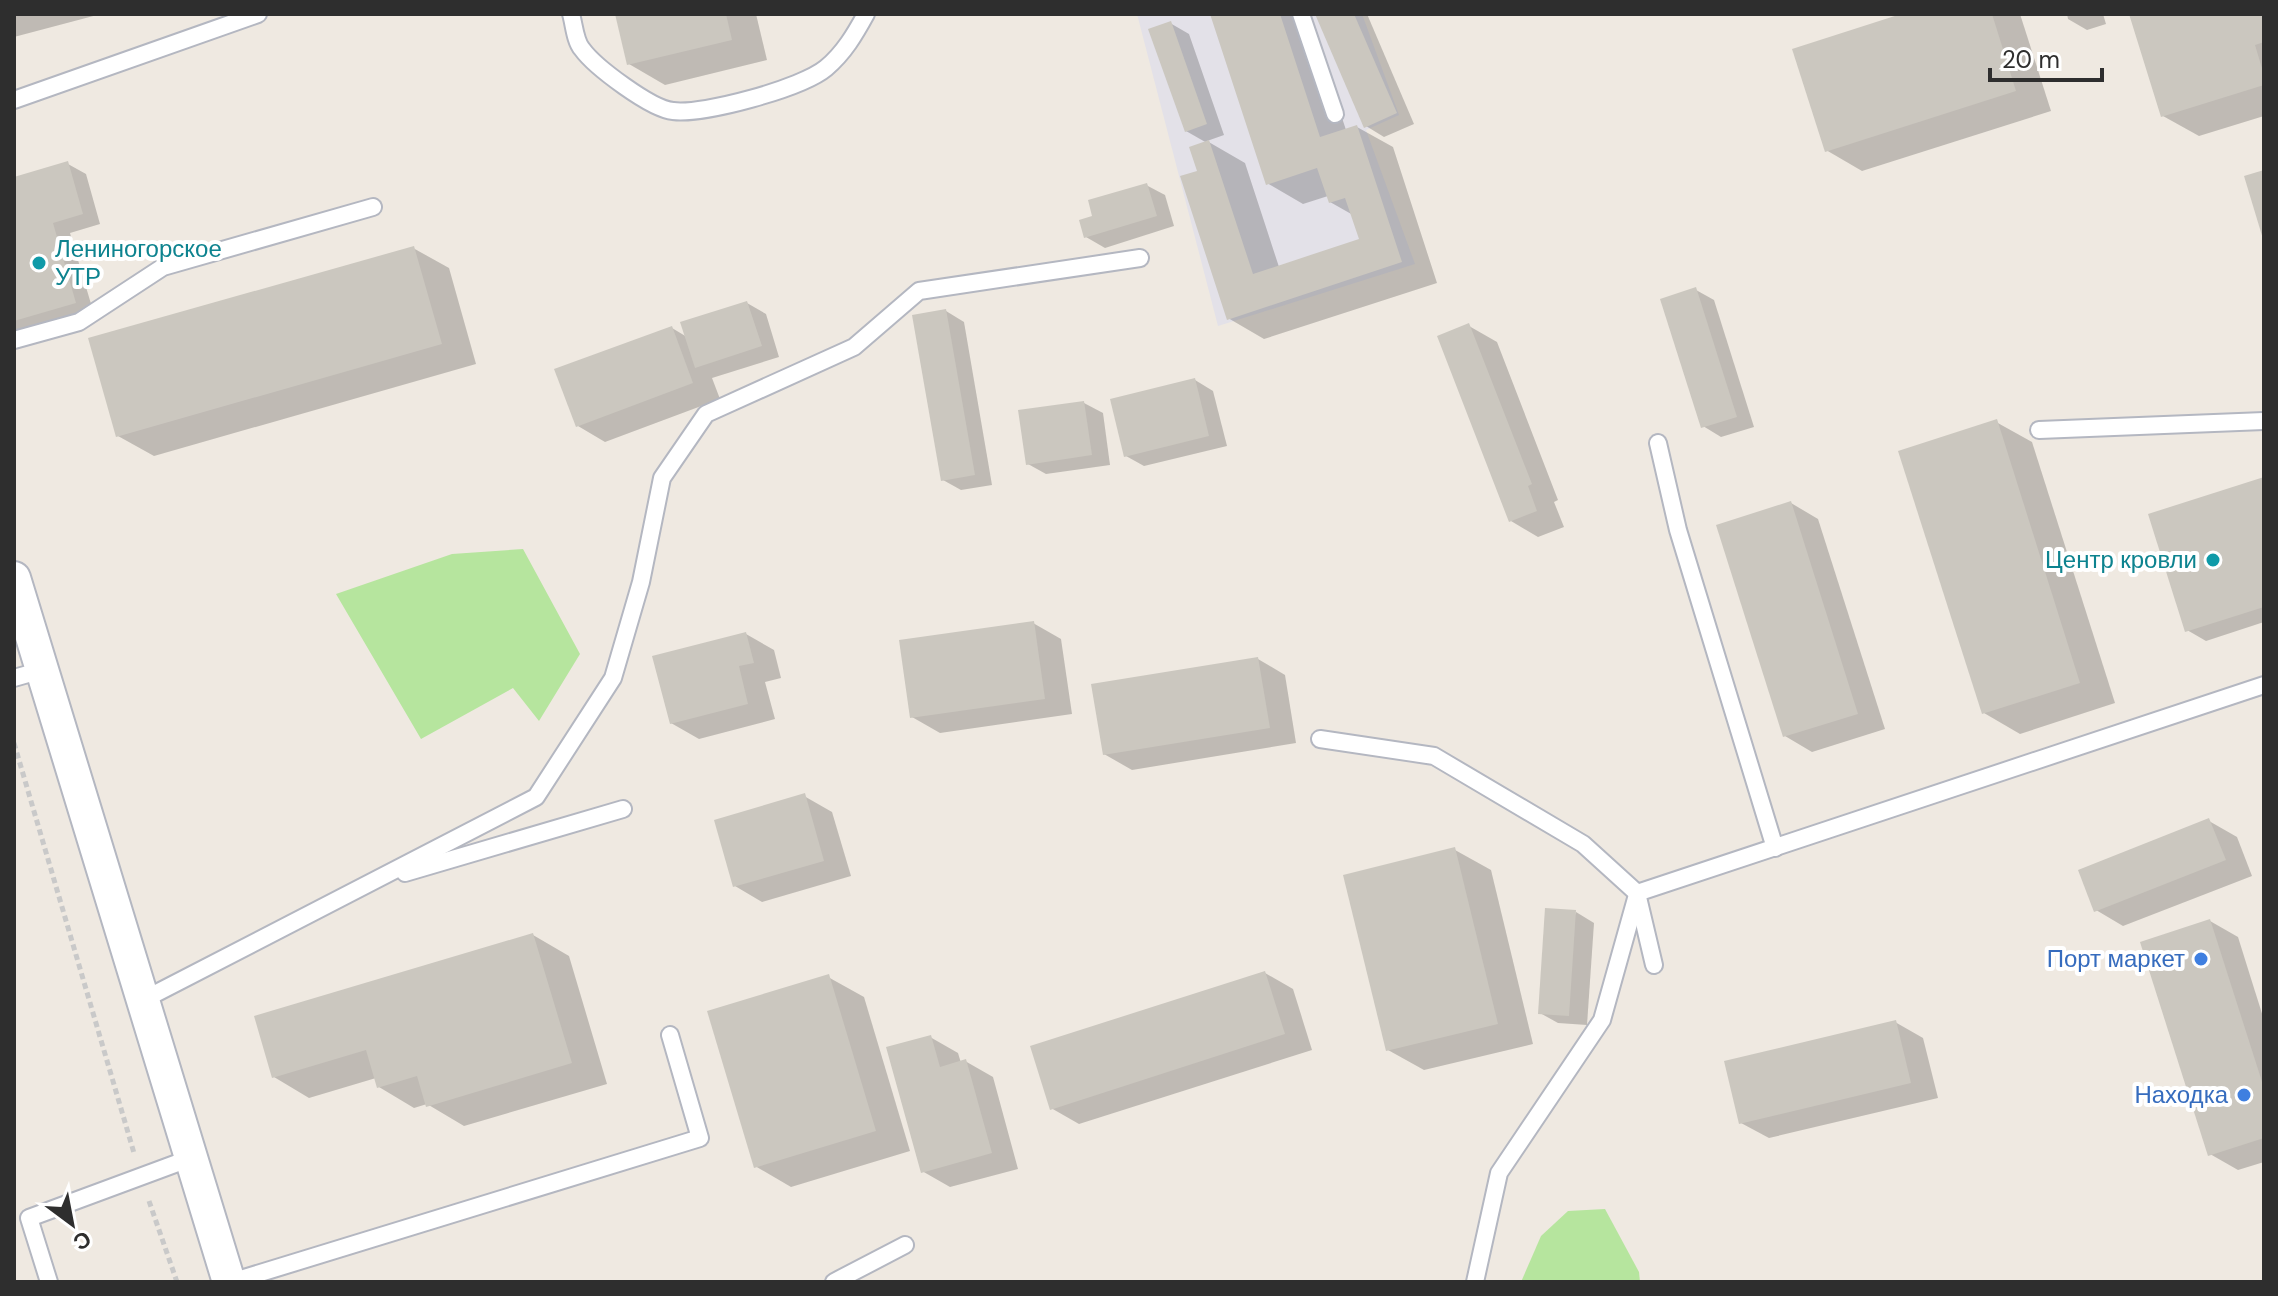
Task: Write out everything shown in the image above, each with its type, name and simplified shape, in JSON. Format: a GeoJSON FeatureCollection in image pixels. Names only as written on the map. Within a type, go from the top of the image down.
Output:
{"type":"FeatureCollection","features":[{"type":"Feature","properties":{"kind":"street"},"geometry":{"type":"LineString","coordinates":[[14,578],[28,674],[143,1000],[230,1282]]}},
{"type":"Feature","properties":{"kind":"lane"},"geometry":{"type":"LineString","coordinates":[[14,100],[258,14]]}},
{"type":"Feature","properties":{"kind":"lane"},"geometry":{"type":"LineString","coordinates":[[571,14],[580,48],[629,91],[672,111],[732,104],[782,89],[824,70],[847,47],[866,14]]}},
{"type":"Feature","properties":{"kind":"lane"},"geometry":{"type":"LineString","coordinates":[[1301,14],[1335,114]]}},
{"type":"Feature","properties":{"kind":"lane"},"geometry":{"type":"LineString","coordinates":[[14,340],[79,322],[163,267],[373,207]]}},
{"type":"Feature","properties":{"kind":"lane"},"geometry":{"type":"LineString","coordinates":[[143,1000],[536,797],[613,678],[641,582],[662,478],[706,414],[854,347],[919,291],[1140,258]]}},
{"type":"Feature","properties":{"kind":"lane"},"geometry":{"type":"LineString","coordinates":[[2039,430],[2264,421]]}},
{"type":"Feature","properties":{"kind":"lane"},"geometry":{"type":"LineString","coordinates":[[1658,443],[1678,530],[1775,848]]}},
{"type":"Feature","properties":{"kind":"lane"},"geometry":{"type":"LineString","coordinates":[[1637,893],[2264,685]]}},
{"type":"Feature","properties":{"kind":"lane"},"geometry":{"type":"LineString","coordinates":[[1320,739],[1434,756],[1583,844],[1637,893],[1654,965]]}},
{"type":"Feature","properties":{"kind":"lane"},"geometry":{"type":"LineString","coordinates":[[367,884],[623,809]]}},
{"type":"Feature","properties":{"kind":"lane"},"geometry":{"type":"LineString","coordinates":[[1475,1282],[1499,1173],[1602,1020],[1637,893]]}},
{"type":"Feature","properties":{"kind":"lane"},"geometry":{"type":"LineString","coordinates":[[230,1282],[700,1138],[670,1035]]}},
{"type":"Feature","properties":{"kind":"lane"},"geometry":{"type":"LineString","coordinates":[[49,1282],[21,1217],[191,1158]]}},
{"type":"Feature","properties":{"kind":"lane"},"geometry":{"type":"LineString","coordinates":[[834,1282],[905,1245]]}},
{"type":"Feature","properties":{"kind":"path"},"geometry":{"type":"LineString","coordinates":[[14,743],[141,1176],[177,1282]]}},
{"type":"Feature","properties":{"kind":"shaded area"},"geometry":{"type":"Polygon","coordinates":[[[1137,14],[1362,14],[1399,115],[1366,130],[1415,264],[1218,326],[1137,14]]]}},
{"type":"Feature","properties":{"kind":"green space"},"geometry":{"type":"Polygon","coordinates":[[[523,549],[580,654],[539,721],[513,688],[421,739],[336,594],[452,554],[523,549]]]}},
{"type":"Feature","properties":{"kind":"green space"},"geometry":{"type":"Polygon","coordinates":[[[1605,1209],[1639,1272],[1640,1282],[1521,1282],[1541,1236],[1568,1211],[1605,1209]]]}},
{"type":"Feature","properties":{"kind":"building"},"geometry":{"type":"Polygon","coordinates":[[[615,14],[726,14],[732,40],[627,65],[615,14]]]}},
{"type":"Feature","properties":{"kind":"building"},"geometry":{"type":"Polygon","coordinates":[[[1210,14],[1280,14],[1320,137],[1357,125],[1402,262],[1227,320],[1180,176],[1197,171],[1189,147],[1209,140],[1253,274],[1359,239],[1345,198],[1329,203],[1317,168],[1266,185],[1210,14]]]}},
{"type":"Feature","properties":{"kind":"building"},"geometry":{"type":"Polygon","coordinates":[[[1315,14],[1354,14],[1397,113],[1364,128],[1315,14]]]}},
{"type":"Feature","properties":{"kind":"building"},"geometry":{"type":"Polygon","coordinates":[[[1901,14],[1992,14],[2016,91],[1825,152],[1792,49],[1901,14]]]}},
{"type":"Feature","properties":{"kind":"building"},"geometry":{"type":"Polygon","coordinates":[[[2129,14],[2264,14],[2264,42],[2255,45],[2264,85],[2161,117],[2129,14]]]}},
{"type":"Feature","properties":{"kind":"building"},"geometry":{"type":"Polygon","coordinates":[[[1171,21],[1207,124],[1185,132],[1148,29],[1171,21]]]}},
{"type":"Feature","properties":{"kind":"building","name":"Лениногорское УТР"},"geometry":{"type":"Polygon","coordinates":[[[68,161],[83,214],[53,223],[76,303],[14,321],[14,177],[68,161]]]}},
{"type":"Feature","properties":{"kind":"building"},"geometry":{"type":"Polygon","coordinates":[[[2264,170],[2264,239],[2263,239],[2244,176],[2264,170]]]}},
{"type":"Feature","properties":{"kind":"building"},"geometry":{"type":"Polygon","coordinates":[[[1147,183],[1157,216],[1084,238],[1079,220],[1092,216],[1088,200],[1147,183]]]}},
{"type":"Feature","properties":{"kind":"building"},"geometry":{"type":"Polygon","coordinates":[[[414,246],[442,344],[116,437],[88,338],[414,246]]]}},
{"type":"Feature","properties":{"kind":"building"},"geometry":{"type":"Polygon","coordinates":[[[1696,287],[1737,417],[1701,428],[1660,299],[1696,287]]]}},
{"type":"Feature","properties":{"kind":"building"},"geometry":{"type":"Polygon","coordinates":[[[747,301],[762,346],[695,368],[680,322],[747,301]]]}},
{"type":"Feature","properties":{"kind":"building"},"geometry":{"type":"Polygon","coordinates":[[[946,309],[975,475],[941,481],[912,315],[946,309]]]}},
{"type":"Feature","properties":{"kind":"building"},"geometry":{"type":"Polygon","coordinates":[[[1469,323],[1532,484],[1528,486],[1537,511],[1509,522],[1437,336],[1469,323]]]}},
{"type":"Feature","properties":{"kind":"building"},"geometry":{"type":"Polygon","coordinates":[[[672,326],[693,383],[576,427],[554,369],[672,326]]]}},
{"type":"Feature","properties":{"kind":"building"},"geometry":{"type":"Polygon","coordinates":[[[1195,378],[1209,436],[1124,457],[1110,399],[1195,378]]]}},
{"type":"Feature","properties":{"kind":"building"},"geometry":{"type":"Polygon","coordinates":[[[1084,401],[1092,455],[1026,465],[1018,410],[1084,401]]]}},
{"type":"Feature","properties":{"kind":"building"},"geometry":{"type":"Polygon","coordinates":[[[1997,419],[2080,683],[1982,714],[1898,451],[1997,419]]]}},
{"type":"Feature","properties":{"kind":"building","name":"Центр кровли"},"geometry":{"type":"Polygon","coordinates":[[[2264,477],[2264,607],[2185,632],[2148,514],[2264,477]]]}},
{"type":"Feature","properties":{"kind":"building"},"geometry":{"type":"Polygon","coordinates":[[[1791,501],[1858,714],[1783,737],[1716,525],[1791,501]]]}},
{"type":"Feature","properties":{"kind":"building"},"geometry":{"type":"Polygon","coordinates":[[[1034,621],[1045,699],[910,718],[899,640],[1034,621]]]}},
{"type":"Feature","properties":{"kind":"building"},"geometry":{"type":"Polygon","coordinates":[[[746,632],[754,663],[739,666],[748,704],[670,724],[652,656],[746,632]]]}},
{"type":"Feature","properties":{"kind":"building"},"geometry":{"type":"Polygon","coordinates":[[[1258,657],[1270,728],[1103,755],[1091,684],[1258,657]]]}},
{"type":"Feature","properties":{"kind":"building"},"geometry":{"type":"Polygon","coordinates":[[[805,793],[824,861],[733,887],[714,820],[805,793]]]}},
{"type":"Feature","properties":{"kind":"building"},"geometry":{"type":"Polygon","coordinates":[[[2209,818],[2226,860],[2094,912],[2078,870],[2209,818]]]}},
{"type":"Feature","properties":{"kind":"building"},"geometry":{"type":"Polygon","coordinates":[[[1455,847],[1498,1024],[1386,1051],[1343,875],[1455,847]]]}},
{"type":"Feature","properties":{"kind":"building"},"geometry":{"type":"Polygon","coordinates":[[[1545,908],[1576,910],[1569,1016],[1538,1014],[1545,908]]]}},
{"type":"Feature","properties":{"kind":"building"},"geometry":{"type":"Polygon","coordinates":[[[2210,919],[2264,1088],[2264,1138],[2208,1156],[2140,942],[2210,919]]]}},
{"type":"Feature","properties":{"kind":"building"},"geometry":{"type":"Polygon","coordinates":[[[533,933],[572,1063],[426,1107],[417,1076],[377,1088],[366,1050],[272,1078],[254,1016],[533,933]]]}},
{"type":"Feature","properties":{"kind":"building"},"geometry":{"type":"Polygon","coordinates":[[[1265,971],[1285,1034],[1050,1110],[1030,1046],[1265,971]]]}},
{"type":"Feature","properties":{"kind":"building"},"geometry":{"type":"Polygon","coordinates":[[[829,974],[876,1131],[754,1168],[707,1011],[829,974]]]}},
{"type":"Feature","properties":{"kind":"building"},"geometry":{"type":"Polygon","coordinates":[[[1896,1020],[1911,1083],[1739,1124],[1724,1061],[1896,1020]]]}},
{"type":"Feature","properties":{"kind":"building"},"geometry":{"type":"Polygon","coordinates":[[[931,1035],[940,1067],[966,1059],[992,1153],[921,1173],[886,1047],[931,1035]]]}},
{"type":"Feature","properties":{"kind":"place","name":"Лениногорское УТР"},"geometry":{"type":"Point","coordinates":[39,263]}},
{"type":"Feature","properties":{"kind":"place","name":"Центр кровли"},"geometry":{"type":"Point","coordinates":[2213,560]}},
{"type":"Feature","properties":{"kind":"place","name":"Порт маркет"},"geometry":{"type":"Point","coordinates":[2201,959]}},
{"type":"Feature","properties":{"kind":"place","name":"Находка"},"geometry":{"type":"Point","coordinates":[2244,1095]}}]}
